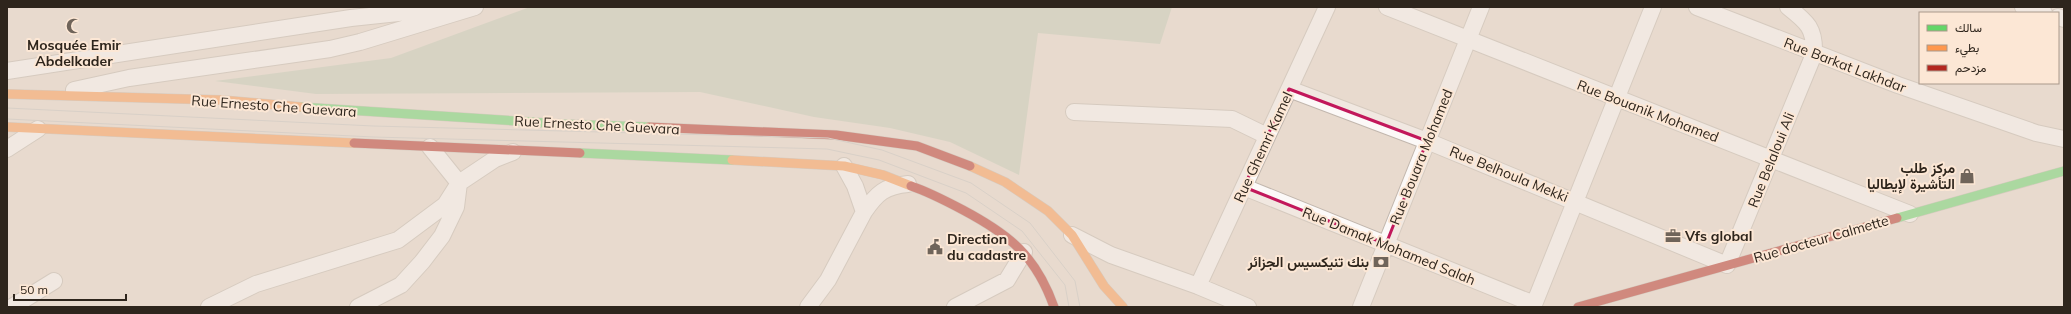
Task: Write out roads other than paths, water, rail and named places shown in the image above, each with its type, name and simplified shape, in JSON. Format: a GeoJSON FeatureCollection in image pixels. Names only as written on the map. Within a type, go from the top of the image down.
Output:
{"type":"FeatureCollection","features":[{"type":"Feature","properties":{"kind":"main road","name":"Rue Ernesto Che Guevara"},"geometry":{"type":"LineString","coordinates":[[7,94],[221,100],[319,109],[562,124],[861,137],[917,146],[961,162],[990,175],[1004,182],[1048,211],[1072,235],[1104,286],[1123,307]]}},
{"type":"Feature","properties":{"kind":"main road","name":"Rue Ernesto Che Guevara"},"geometry":{"type":"LineString","coordinates":[[7,127],[844,166],[883,175],[909,184],[976,215],[1010,238],[1024,252],[1036,268],[1048,290],[1054,307]]}},
{"type":"Feature","properties":{"kind":"main road","name":"Rue docteur Calmette"},"geometry":{"type":"LineString","coordinates":[[1578,307],[2064,171]]}},
{"type":"Feature","properties":{"kind":"street"},"geometry":{"type":"LineString","coordinates":[[7,71],[350,18],[456,7]]}},
{"type":"Feature","properties":{"kind":"street"},"geometry":{"type":"LineString","coordinates":[[50,95],[129,78],[330,49],[360,42],[475,7]]}},
{"type":"Feature","properties":{"kind":"street","name":"Rue Ghemri Kamel"},"geometry":{"type":"LineString","coordinates":[[1198,286],[1327,7]]}},
{"type":"Feature","properties":{"kind":"street","name":"Rue Bouanik Mohamed"},"geometry":{"type":"LineString","coordinates":[[1386,7],[1910,214]]}},
{"type":"Feature","properties":{"kind":"street","name":"Rue Bouara Mohamed"},"geometry":{"type":"LineString","coordinates":[[1361,307],[1481,7]]}},
{"type":"Feature","properties":{"kind":"street"},"geometry":{"type":"LineString","coordinates":[[1534,306],[1653,7]]}},
{"type":"Feature","properties":{"kind":"street","name":"Rue Barkat Lakhdar"},"geometry":{"type":"LineString","coordinates":[[1697,7],[1814,54],[2036,133],[2064,139]]}},
{"type":"Feature","properties":{"kind":"street"},"geometry":{"type":"LineString","coordinates":[[1788,7],[1810,27],[1815,40],[1814,54]]}},
{"type":"Feature","properties":{"kind":"street"},"geometry":{"type":"LineString","coordinates":[[2023,7],[2040,12]]}},
{"type":"Feature","properties":{"kind":"street","name":"Rue Belaloui Ali"},"geometry":{"type":"LineString","coordinates":[[1727,265],[1814,54]]}},
{"type":"Feature","properties":{"kind":"street","name":"Rue Belhoula Mekki"},"geometry":{"type":"LineString","coordinates":[[1289,89],[1427,141],[1576,201],[1727,265]]}},
{"type":"Feature","properties":{"kind":"street"},"geometry":{"type":"LineString","coordinates":[[1074,112],[1232,119],[1267,136]]}},
{"type":"Feature","properties":{"kind":"street"},"geometry":{"type":"LineString","coordinates":[[7,149],[38,129]]}},
{"type":"Feature","properties":{"kind":"street"},"geometry":{"type":"LineString","coordinates":[[358,307],[401,285],[422,262],[442,236],[456,207],[459,183],[430,147]]}},
{"type":"Feature","properties":{"kind":"street"},"geometry":{"type":"LineString","coordinates":[[209,307],[256,284],[398,240],[445,205],[459,183],[495,158],[517,150]]}},
{"type":"Feature","properties":{"kind":"street"},"geometry":{"type":"LineString","coordinates":[[844,166],[855,186],[864,212]]}},
{"type":"Feature","properties":{"kind":"street"},"geometry":{"type":"LineString","coordinates":[[808,307],[828,280],[864,212],[878,193],[894,185],[909,184]]}},
{"type":"Feature","properties":{"kind":"street","name":"Rue Damak Mohamed Salah"},"geometry":{"type":"LineString","coordinates":[[1244,187],[1534,306]]}},
{"type":"Feature","properties":{"kind":"street"},"geometry":{"type":"LineString","coordinates":[[1072,235],[1111,255],[1198,286],[1248,307]]}},
{"type":"Feature","properties":{"kind":"street"},"geometry":{"type":"LineString","coordinates":[[954,307],[1007,280],[1024,252]]}},
{"type":"Feature","properties":{"kind":"street"},"geometry":{"type":"LineString","coordinates":[[12,307],[54,281]]}},
{"type":"Feature","properties":{"kind":"tram line"},"geometry":{"type":"LineString","coordinates":[[7,108],[373,126],[828,138],[882,150],[971,183],[1030,223],[1075,281],[1080,307]]}},
{"type":"Feature","properties":{"kind":"tram line"},"geometry":{"type":"LineString","coordinates":[[7,119],[373,137],[827,149],[879,160],[966,193],[1022,231],[1065,285],[1069,307]]}},
{"type":"Feature","properties":{"kind":"place","name":"Mosquée Emir Abdelkader"},"geometry":{"type":"Point","coordinates":[74,26]}},
{"type":"Feature","properties":{"kind":"place","name":"مركز طلب التأشيرة لإيطاليا"},"geometry":{"type":"Point","coordinates":[1967,176]}},
{"type":"Feature","properties":{"kind":"place","name":"Vfs global"},"geometry":{"type":"Point","coordinates":[1673,236]}},
{"type":"Feature","properties":{"kind":"place","name":"Direction du cadastre"},"geometry":{"type":"Point","coordinates":[935,247]}},
{"type":"Feature","properties":{"kind":"place","name":"بنك تنيكسيس الجزائر"},"geometry":{"type":"Point","coordinates":[1381,262]}}]}
